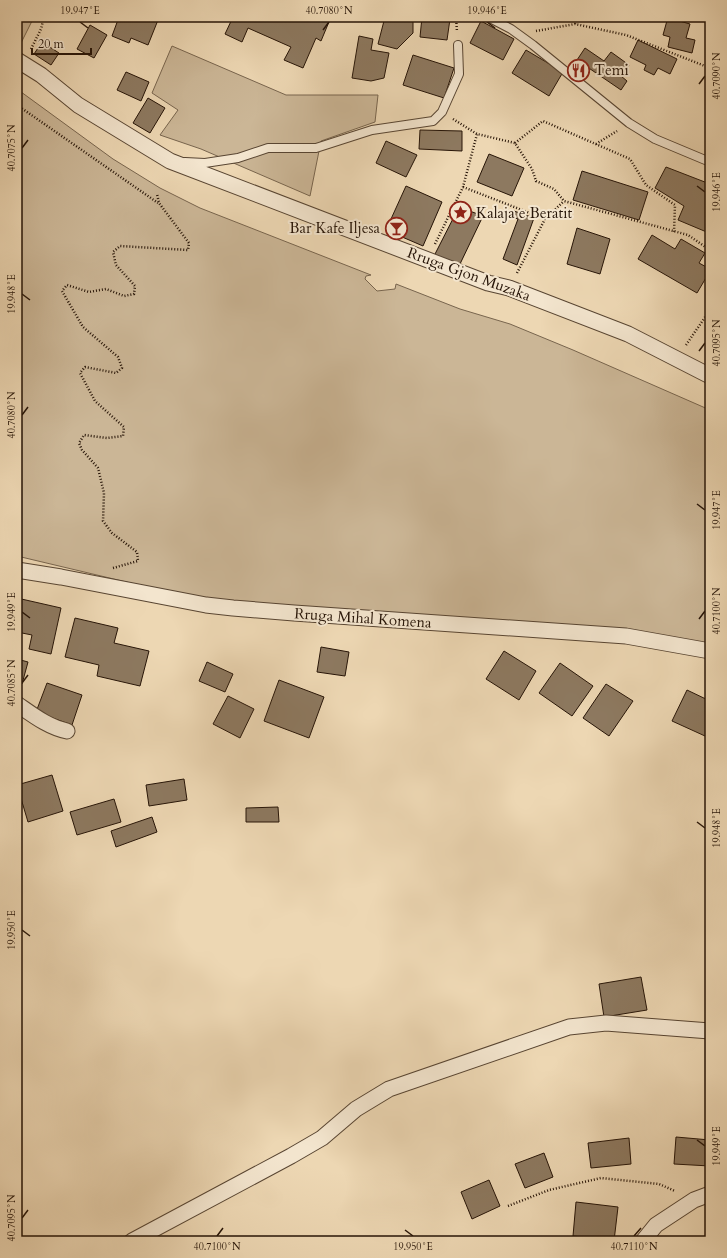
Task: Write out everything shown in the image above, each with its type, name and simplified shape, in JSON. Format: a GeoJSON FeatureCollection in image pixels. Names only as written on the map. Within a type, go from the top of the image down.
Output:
{"type":"FeatureCollection","features":[{"type":"Feature","properties":{"kind":"street","name":"Rruga Gjon Muzaka"},"geometry":{"type":"LineString","coordinates":[[20,62],[41,75],[78,105],[170,161],[488,283],[509,288],[628,334],[710,376]]}},
{"type":"Feature","properties":{"kind":"street","name":"Rruga Mihal Komena"},"geometry":{"type":"LineString","coordinates":[[17,570],[206,605],[626,636],[710,651]]}},
{"type":"Feature","properties":{"kind":"street"},"geometry":{"type":"LineString","coordinates":[[17,704],[41,721],[56,729],[67,731]]}},
{"type":"Feature","properties":{"kind":"street"},"geometry":{"type":"LineString","coordinates":[[132,1241],[322,1138],[356,1109],[389,1089],[569,1027],[606,1023],[710,1031]]}},
{"type":"Feature","properties":{"kind":"street"},"geometry":{"type":"LineString","coordinates":[[643,1241],[656,1225],[694,1200],[710,1194]]}},
{"type":"Feature","properties":{"kind":"lane"},"geometry":{"type":"LineString","coordinates":[[488,17],[517,34],[549,58],[629,123],[655,139],[710,162]]}},
{"type":"Feature","properties":{"kind":"lane"},"geometry":{"type":"LineString","coordinates":[[170,161],[205,163],[238,158],[268,148],[316,148],[372,130],[434,121],[442,112],[460,74],[458,45]]}},
{"type":"Feature","properties":{"kind":"path"},"geometry":{"type":"LineString","coordinates":[[20,62],[41,29],[44,17]]}},
{"type":"Feature","properties":{"kind":"path"},"geometry":{"type":"LineString","coordinates":[[575,24],[577,17]]}},
{"type":"Feature","properties":{"kind":"path"},"geometry":{"type":"LineString","coordinates":[[517,34],[575,24],[626,35],[710,68]]}},
{"type":"Feature","properties":{"kind":"path"},"geometry":{"type":"LineString","coordinates":[[17,105],[159,203],[189,244],[188,250],[120,246],[113,252],[116,265],[136,286],[134,294],[124,296],[106,289],[88,292],[66,285],[62,291],[83,327],[118,357],[122,368],[116,373],[85,367],[80,373],[96,401],[124,427],[123,436],[106,438],[84,435],[79,443],[82,450],[98,468],[104,493],[104,521],[112,533],[137,552],[138,561],[116,568],[109,567]]}},
{"type":"Feature","properties":{"kind":"path"},"geometry":{"type":"LineString","coordinates":[[442,112],[477,134],[516,143],[532,169],[536,181],[554,189],[564,201],[688,236],[710,250]]}},
{"type":"Feature","properties":{"kind":"path"},"geometry":{"type":"LineString","coordinates":[[516,143],[543,121],[630,159],[646,185],[675,205],[674,232]]}},
{"type":"Feature","properties":{"kind":"path"},"geometry":{"type":"LineString","coordinates":[[596,145],[629,123]]}},
{"type":"Feature","properties":{"kind":"path"},"geometry":{"type":"LineString","coordinates":[[428,259],[463,186],[477,134]]}},
{"type":"Feature","properties":{"kind":"path"},"geometry":{"type":"LineString","coordinates":[[463,186],[545,220]]}},
{"type":"Feature","properties":{"kind":"path"},"geometry":{"type":"LineString","coordinates":[[157,194],[159,203]]}},
{"type":"Feature","properties":{"kind":"path"},"geometry":{"type":"LineString","coordinates":[[509,288],[545,220],[564,201]]}},
{"type":"Feature","properties":{"kind":"path"},"geometry":{"type":"LineString","coordinates":[[677,359],[710,310]]}},
{"type":"Feature","properties":{"kind":"path"},"geometry":{"type":"LineString","coordinates":[[508,1206],[549,1190],[601,1178],[659,1184],[694,1200]]}},
{"type":"Feature","properties":{"kind":"shaded area"},"geometry":{"type":"Polygon","coordinates":[[[17,17],[34,17],[20,45],[17,43],[17,17]]]}},
{"type":"Feature","properties":{"kind":"shaded area"},"geometry":{"type":"Polygon","coordinates":[[[172,46],[286,95],[378,95],[375,122],[321,141],[310,196],[201,149],[160,135],[178,110],[152,93],[172,46]]]}},
{"type":"Feature","properties":{"kind":"shaded area"},"geometry":{"type":"Polygon","coordinates":[[[17,89],[113,159],[160,188],[200,208],[371,275],[366,276],[365,279],[377,291],[395,289],[396,284],[460,309],[510,324],[710,410],[710,648],[221,601],[160,590],[17,556],[17,89]]]}},
{"type":"Feature","properties":{"kind":"building"},"geometry":{"type":"Polygon","coordinates":[[[119,17],[150,17],[158,20],[148,45],[131,38],[129,43],[112,36],[119,17]]]}},
{"type":"Feature","properties":{"kind":"building"},"geometry":{"type":"Polygon","coordinates":[[[233,17],[331,17],[321,41],[316,38],[303,68],[284,60],[291,47],[248,28],[242,42],[225,34],[233,17]]]}},
{"type":"Feature","properties":{"kind":"building"},"geometry":{"type":"Polygon","coordinates":[[[385,17],[413,18],[413,33],[397,49],[378,44],[385,17]]]}},
{"type":"Feature","properties":{"kind":"building"},"geometry":{"type":"Polygon","coordinates":[[[422,17],[450,19],[447,40],[420,37],[422,17]]]}},
{"type":"Feature","properties":{"kind":"building"},"geometry":{"type":"Polygon","coordinates":[[[668,17],[677,17],[676,20],[690,24],[686,38],[695,40],[692,53],[668,47],[670,37],[663,35],[668,17]]]}},
{"type":"Feature","properties":{"kind":"building"},"geometry":{"type":"Polygon","coordinates":[[[481,21],[514,39],[503,60],[470,43],[481,21]]]}},
{"type":"Feature","properties":{"kind":"building"},"geometry":{"type":"Polygon","coordinates":[[[90,25],[107,35],[94,58],[77,49],[90,25]]]}},
{"type":"Feature","properties":{"kind":"building"},"geometry":{"type":"Polygon","coordinates":[[[359,36],[373,39],[371,50],[389,53],[384,78],[371,81],[352,78],[359,36]]]}},
{"type":"Feature","properties":{"kind":"building"},"geometry":{"type":"Polygon","coordinates":[[[638,40],[677,59],[670,74],[658,68],[654,75],[644,70],[646,65],[630,57],[638,40]]]}},
{"type":"Feature","properties":{"kind":"building"},"geometry":{"type":"Polygon","coordinates":[[[42,42],[59,53],[51,65],[34,54],[42,42]]]}},
{"type":"Feature","properties":{"kind":"building"},"geometry":{"type":"Polygon","coordinates":[[[585,48],[604,61],[611,52],[629,65],[621,76],[627,81],[621,90],[577,60],[585,48]]]}},
{"type":"Feature","properties":{"kind":"building"},"geometry":{"type":"Polygon","coordinates":[[[526,50],[563,72],[549,96],[512,73],[526,50]]]}},
{"type":"Feature","properties":{"kind":"building"},"geometry":{"type":"Polygon","coordinates":[[[413,55],[454,68],[444,98],[403,85],[413,55]]]}},
{"type":"Feature","properties":{"kind":"building"},"geometry":{"type":"Polygon","coordinates":[[[126,72],[149,82],[141,101],[117,90],[126,72]]]}},
{"type":"Feature","properties":{"kind":"building"},"geometry":{"type":"Polygon","coordinates":[[[148,98],[165,108],[150,133],[133,123],[148,98]]]}},
{"type":"Feature","properties":{"kind":"building"},"geometry":{"type":"Polygon","coordinates":[[[420,130],[462,131],[462,151],[419,149],[420,130]]]}},
{"type":"Feature","properties":{"kind":"building"},"geometry":{"type":"Polygon","coordinates":[[[710,136],[710,150],[706,149],[710,136]]]}},
{"type":"Feature","properties":{"kind":"building"},"geometry":{"type":"Polygon","coordinates":[[[386,141],[417,155],[406,177],[376,163],[386,141]]]}},
{"type":"Feature","properties":{"kind":"building"},"geometry":{"type":"Polygon","coordinates":[[[489,154],[524,168],[512,196],[477,182],[489,154]]]}},
{"type":"Feature","properties":{"kind":"building"},"geometry":{"type":"Polygon","coordinates":[[[666,167],[710,184],[709,233],[678,220],[684,206],[655,188],[666,167]]]}},
{"type":"Feature","properties":{"kind":"building"},"geometry":{"type":"Polygon","coordinates":[[[582,171],[648,192],[639,220],[573,200],[582,171]]]}},
{"type":"Feature","properties":{"kind":"building"},"geometry":{"type":"Polygon","coordinates":[[[406,186],[442,202],[423,246],[386,230],[406,186]]]}},
{"type":"Feature","properties":{"kind":"building"},"geometry":{"type":"Polygon","coordinates":[[[459,207],[483,216],[460,264],[434,256],[459,207]]]}},
{"type":"Feature","properties":{"kind":"building"},"geometry":{"type":"Polygon","coordinates":[[[511,210],[534,218],[517,265],[503,259],[518,219],[509,216],[511,210]]]}},
{"type":"Feature","properties":{"kind":"building"},"geometry":{"type":"Polygon","coordinates":[[[577,228],[610,239],[600,274],[567,264],[577,228]]]}},
{"type":"Feature","properties":{"kind":"building"},"geometry":{"type":"Polygon","coordinates":[[[652,235],[675,249],[681,239],[705,253],[699,263],[710,269],[710,271],[697,293],[638,259],[652,235]]]}},
{"type":"Feature","properties":{"kind":"building"},"geometry":{"type":"Polygon","coordinates":[[[17,598],[61,608],[51,654],[29,649],[32,635],[17,632],[17,598]]]}},
{"type":"Feature","properties":{"kind":"building"},"geometry":{"type":"Polygon","coordinates":[[[75,618],[118,628],[114,643],[149,651],[140,686],[97,676],[99,665],[65,657],[75,618]]]}},
{"type":"Feature","properties":{"kind":"building"},"geometry":{"type":"Polygon","coordinates":[[[321,647],[349,652],[345,676],[317,672],[321,647]]]}},
{"type":"Feature","properties":{"kind":"building"},"geometry":{"type":"Polygon","coordinates":[[[504,651],[536,671],[519,700],[486,679],[504,651]]]}},
{"type":"Feature","properties":{"kind":"building"},"geometry":{"type":"Polygon","coordinates":[[[17,659],[28,662],[22,684],[17,683],[17,659]]]}},
{"type":"Feature","properties":{"kind":"building"},"geometry":{"type":"Polygon","coordinates":[[[207,662],[233,674],[225,692],[199,681],[207,662]]]}},
{"type":"Feature","properties":{"kind":"building"},"geometry":{"type":"Polygon","coordinates":[[[560,663],[593,686],[572,716],[539,693],[560,663]]]}},
{"type":"Feature","properties":{"kind":"building"},"geometry":{"type":"Polygon","coordinates":[[[279,680],[324,697],[309,738],[264,721],[279,680]]]}},
{"type":"Feature","properties":{"kind":"building"},"geometry":{"type":"Polygon","coordinates":[[[47,683],[82,695],[72,725],[36,712],[47,683]]]}},
{"type":"Feature","properties":{"kind":"building"},"geometry":{"type":"Polygon","coordinates":[[[606,684],[633,701],[609,736],[583,718],[606,684]]]}},
{"type":"Feature","properties":{"kind":"building"},"geometry":{"type":"Polygon","coordinates":[[[687,690],[710,701],[710,725],[705,736],[672,721],[687,690]]]}},
{"type":"Feature","properties":{"kind":"building"},"geometry":{"type":"Polygon","coordinates":[[[228,696],[254,709],[240,738],[213,724],[228,696]]]}},
{"type":"Feature","properties":{"kind":"building"},"geometry":{"type":"Polygon","coordinates":[[[52,775],[63,811],[28,822],[17,785],[52,775]]]}},
{"type":"Feature","properties":{"kind":"building"},"geometry":{"type":"Polygon","coordinates":[[[184,779],[187,800],[149,806],[146,785],[184,779]]]}},
{"type":"Feature","properties":{"kind":"building"},"geometry":{"type":"Polygon","coordinates":[[[114,799],[121,822],[77,835],[70,812],[114,799]]]}},
{"type":"Feature","properties":{"kind":"building"},"geometry":{"type":"Polygon","coordinates":[[[278,807],[279,822],[246,822],[246,808],[278,807]]]}},
{"type":"Feature","properties":{"kind":"building"},"geometry":{"type":"Polygon","coordinates":[[[152,817],[157,832],[116,847],[111,831],[152,817]]]}},
{"type":"Feature","properties":{"kind":"building"},"geometry":{"type":"Polygon","coordinates":[[[17,839],[21,854],[17,855],[17,839]]]}},
{"type":"Feature","properties":{"kind":"building"},"geometry":{"type":"Polygon","coordinates":[[[641,977],[647,1010],[604,1017],[599,984],[641,977]]]}},
{"type":"Feature","properties":{"kind":"building"},"geometry":{"type":"Polygon","coordinates":[[[676,1137],[710,1140],[710,1166],[674,1164],[676,1137]]]}},
{"type":"Feature","properties":{"kind":"building"},"geometry":{"type":"Polygon","coordinates":[[[629,1138],[631,1164],[591,1168],[588,1143],[629,1138]]]}},
{"type":"Feature","properties":{"kind":"building"},"geometry":{"type":"Polygon","coordinates":[[[544,1153],[553,1177],[525,1188],[515,1164],[544,1153]]]}},
{"type":"Feature","properties":{"kind":"building"},"geometry":{"type":"Polygon","coordinates":[[[489,1180],[500,1206],[472,1219],[461,1192],[489,1180]]]}},
{"type":"Feature","properties":{"kind":"building"},"geometry":{"type":"Polygon","coordinates":[[[576,1202],[618,1207],[614,1241],[573,1236],[576,1202]]]}},
{"type":"Feature","properties":{"kind":"place","name":"Temi"},"geometry":{"type":"Point","coordinates":[579,70]}},
{"type":"Feature","properties":{"kind":"place","name":"Kalaja e Beratit"},"geometry":{"type":"Point","coordinates":[460,213]}},
{"type":"Feature","properties":{"kind":"place","name":"Bar Kafe Iljesa"},"geometry":{"type":"Point","coordinates":[396,228]}}]}
